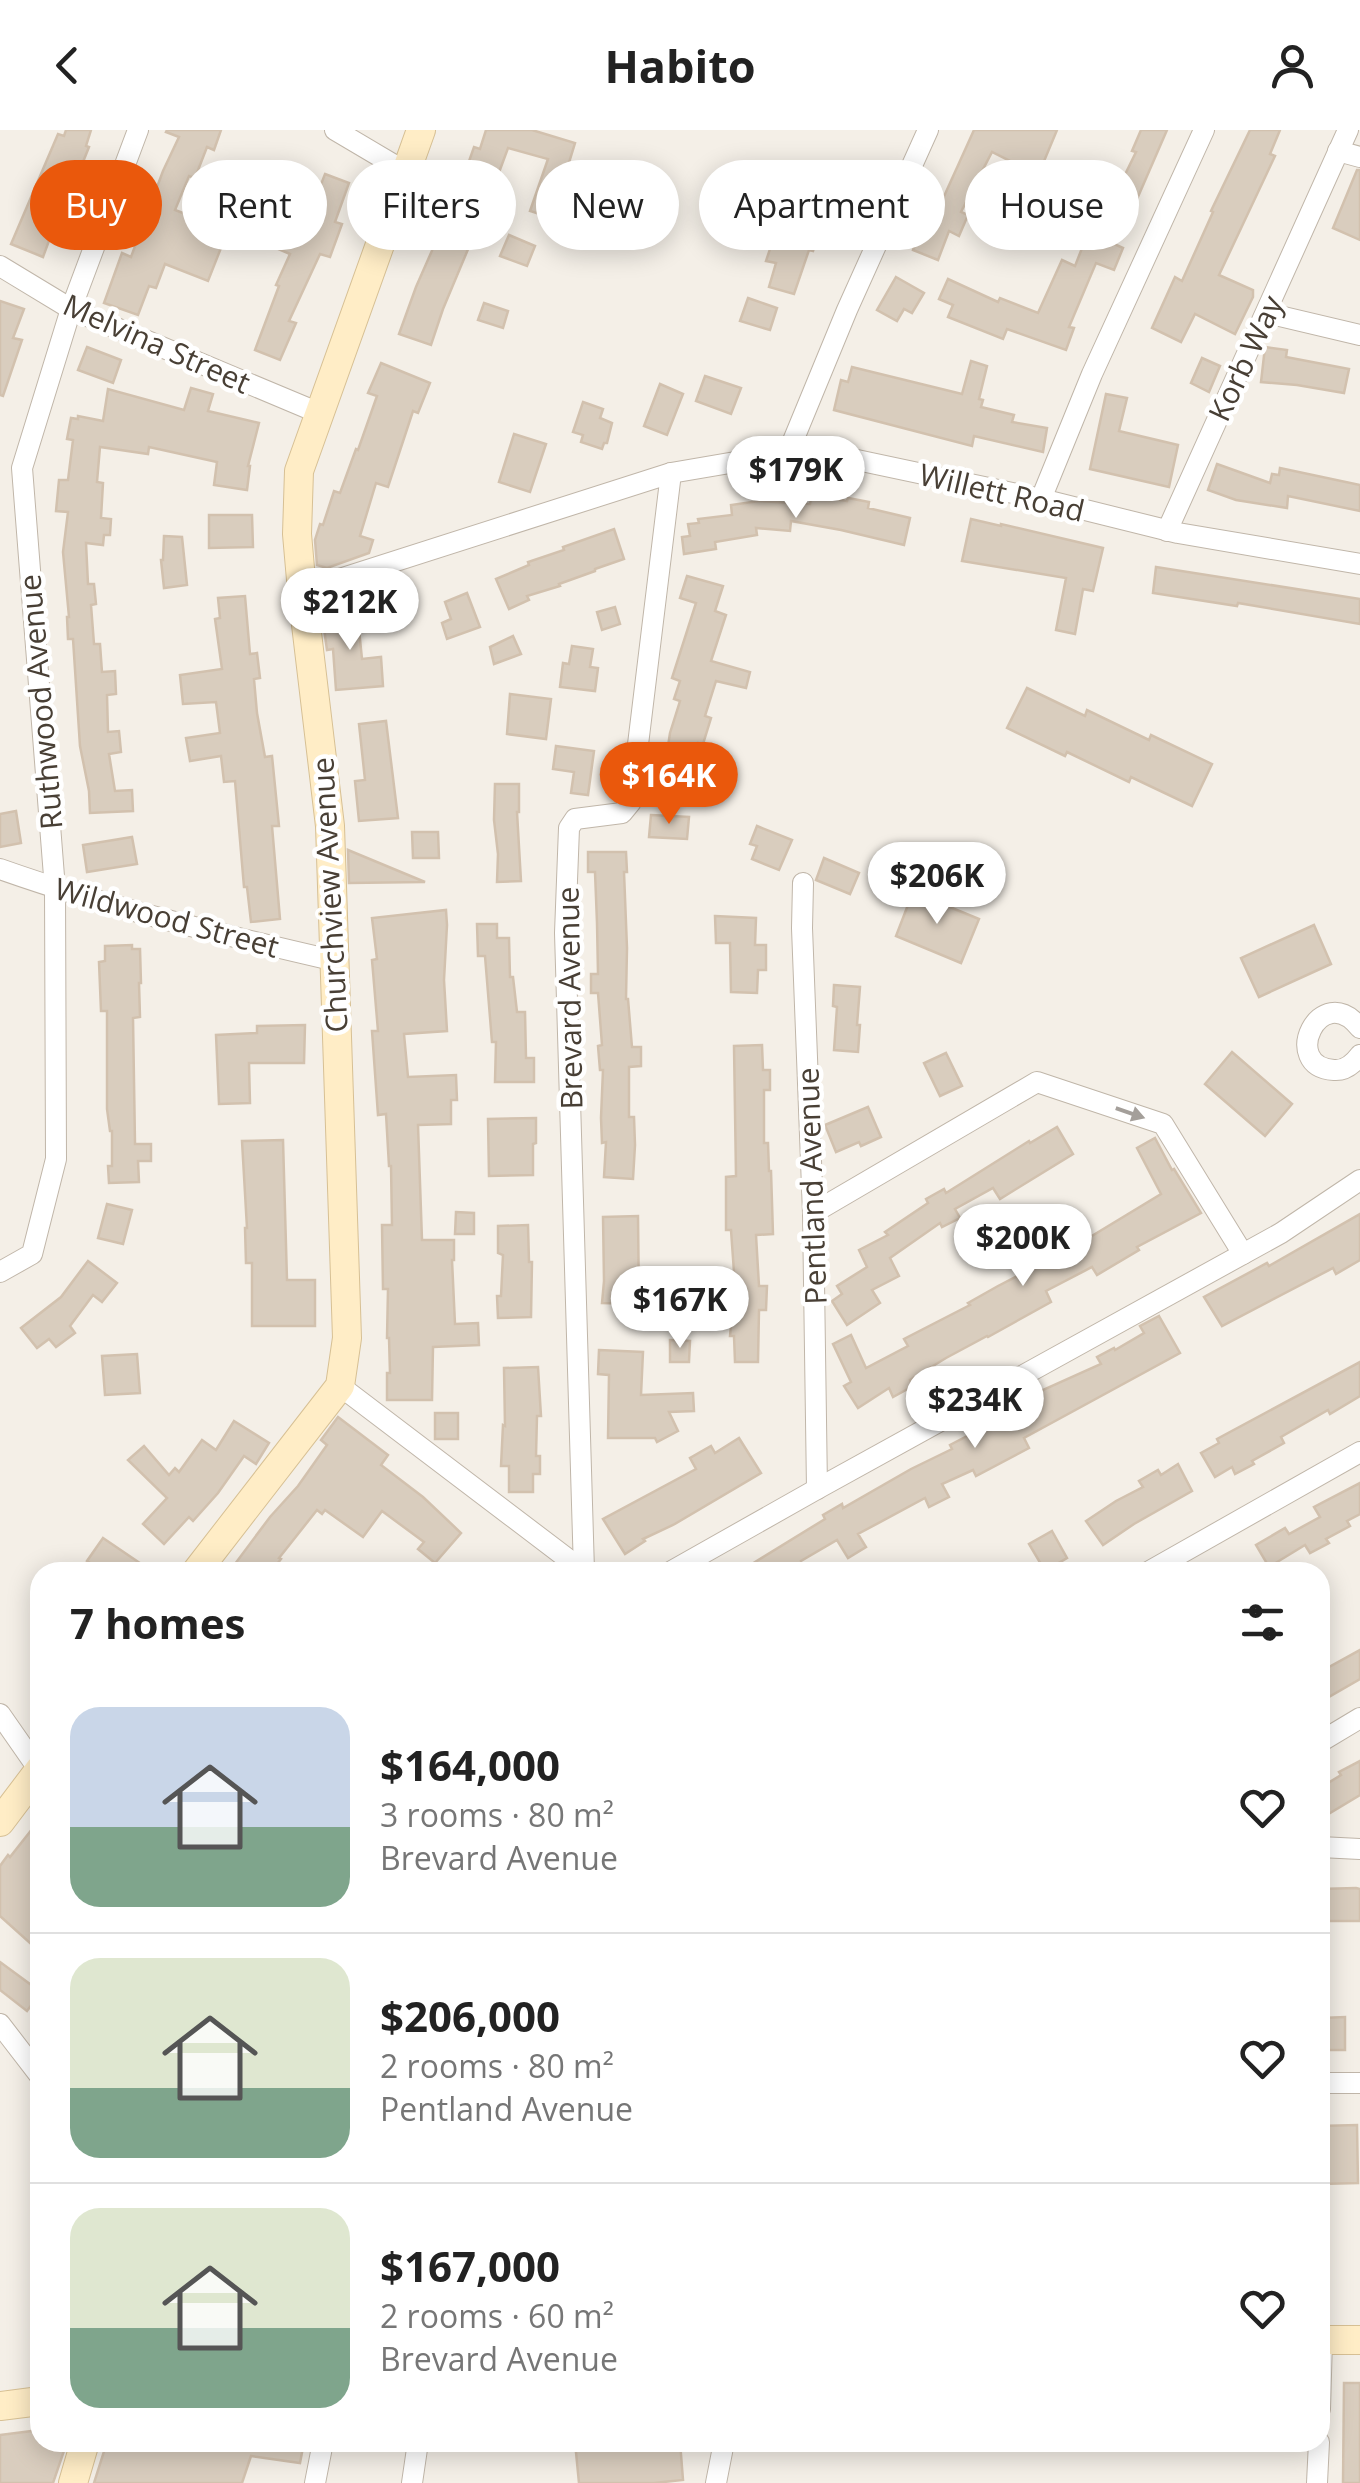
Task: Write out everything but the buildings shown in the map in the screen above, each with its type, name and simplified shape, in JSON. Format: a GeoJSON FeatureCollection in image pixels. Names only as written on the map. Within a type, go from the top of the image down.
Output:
{"type":"FeatureCollection","features":[{"type":"Feature","properties":{"kind":"street","name":"Ruthwood Avenue"},"geometry":{"type":"LineString","coordinates":[[0,1272],[32,1254],[56,1160],[56,889],[22,468],[72,309],[138,130]]}},
{"type":"Feature","properties":{"kind":"street"},"geometry":{"type":"LineString","coordinates":[[335,130],[386,160]]}},
{"type":"Feature","properties":{"kind":"street","name":"Churchview Avenue"},"geometry":{"type":"LineString","coordinates":[[410,160],[421,130]]}},
{"type":"Feature","properties":{"kind":"street"},"geometry":{"type":"LineString","coordinates":[[788,453],[928,130]]}},
{"type":"Feature","properties":{"kind":"street"},"geometry":{"type":"LineString","coordinates":[[1042,499],[1092,374],[1204,130]]}},
{"type":"Feature","properties":{"kind":"street","name":"Korb Way"},"geometry":{"type":"LineString","coordinates":[[1167,531],[1348,130]]}},
{"type":"Feature","properties":{"kind":"street"},"geometry":{"type":"LineString","coordinates":[[1338,151],[1360,158]]}},
{"type":"Feature","properties":{"kind":"street","name":"Churchview Avenue"},"geometry":{"type":"LineString","coordinates":[[340,1386],[346,1338],[330,826],[296,534],[299,471],[378,250]]}},
{"type":"Feature","properties":{"kind":"street","name":"Melvina Street"},"geometry":{"type":"LineString","coordinates":[[0,266],[72,309],[319,413]]}},
{"type":"Feature","properties":{"kind":"street"},"geometry":{"type":"LineString","coordinates":[[1267,312],[1360,335]]}},
{"type":"Feature","properties":{"kind":"street","name":"Willett Road"},"geometry":{"type":"LineString","coordinates":[[302,592],[671,473],[788,453],[824,454],[1042,499],[1167,531],[1360,564]]}},
{"type":"Feature","properties":{"kind":"street","name":"Brevard Avenue"},"geometry":{"type":"LineString","coordinates":[[585,1562],[565,933],[568,828],[575,819],[622,814],[631,802],[671,473]]}},
{"type":"Feature","properties":{"kind":"street","name":"Wildwood Street"},"geometry":{"type":"LineString","coordinates":[[0,869],[195,929],[336,961]]}},
{"type":"Feature","properties":{"kind":"street","name":"Pentland Avenue"},"geometry":{"type":"LineString","coordinates":[[803,884],[817,1489]]}},
{"type":"Feature","properties":{"kind":"street"},"geometry":{"type":"LineString","coordinates":[[1357,1065],[1333,1070],[1321,1067],[1308,1049],[1308,1032],[1320,1018],[1338,1013],[1360,1028]]}},
{"type":"Feature","properties":{"kind":"street"},"geometry":{"type":"LineString","coordinates":[[813,1213],[1037,1082],[1163,1124],[1243,1254]]}},
{"type":"Feature","properties":{"kind":"street"},"geometry":{"type":"LineString","coordinates":[[688,1562],[1282,1232],[1360,1180]]}},
{"type":"Feature","properties":{"kind":"street"},"geometry":{"type":"LineString","coordinates":[[204,1562],[340,1386],[572,1562]]}},
{"type":"Feature","properties":{"kind":"street"},"geometry":{"type":"LineString","coordinates":[[1166,1562],[1360,1452]]}},
{"type":"Feature","properties":{"kind":"street"},"geometry":{"type":"LineString","coordinates":[[0,1714],[30,1756]]}},
{"type":"Feature","properties":{"kind":"street"},"geometry":{"type":"LineString","coordinates":[[1330,1736],[1360,1718]]}},
{"type":"Feature","properties":{"kind":"street"},"geometry":{"type":"LineString","coordinates":[[0,1822],[30,1783]]}},
{"type":"Feature","properties":{"kind":"street"},"geometry":{"type":"LineString","coordinates":[[1330,1847],[1360,1849]]}},
{"type":"Feature","properties":{"kind":"street"},"geometry":{"type":"LineString","coordinates":[[0,2024],[30,2063]]}},
{"type":"Feature","properties":{"kind":"street"},"geometry":{"type":"LineString","coordinates":[[1330,2083],[1360,2083]]}},
{"type":"Feature","properties":{"kind":"street"},"geometry":{"type":"LineString","coordinates":[[1330,2340],[1360,2340]]}},
{"type":"Feature","properties":{"kind":"street"},"geometry":{"type":"LineString","coordinates":[[0,2406],[30,2402]]}},
{"type":"Feature","properties":{"kind":"street"},"geometry":{"type":"LineString","coordinates":[[73,2483],[82,2452]]}},
{"type":"Feature","properties":{"kind":"street"},"geometry":{"type":"LineString","coordinates":[[314,2483],[321,2452]]}},
{"type":"Feature","properties":{"kind":"street"},"geometry":{"type":"LineString","coordinates":[[412,2483],[417,2452]]}},
{"type":"Feature","properties":{"kind":"street"},"geometry":{"type":"LineString","coordinates":[[716,2483],[722,2452]]}},
{"type":"Feature","properties":{"kind":"street"},"geometry":{"type":"LineString","coordinates":[[1318,2483],[1319,2452]]}}]}
